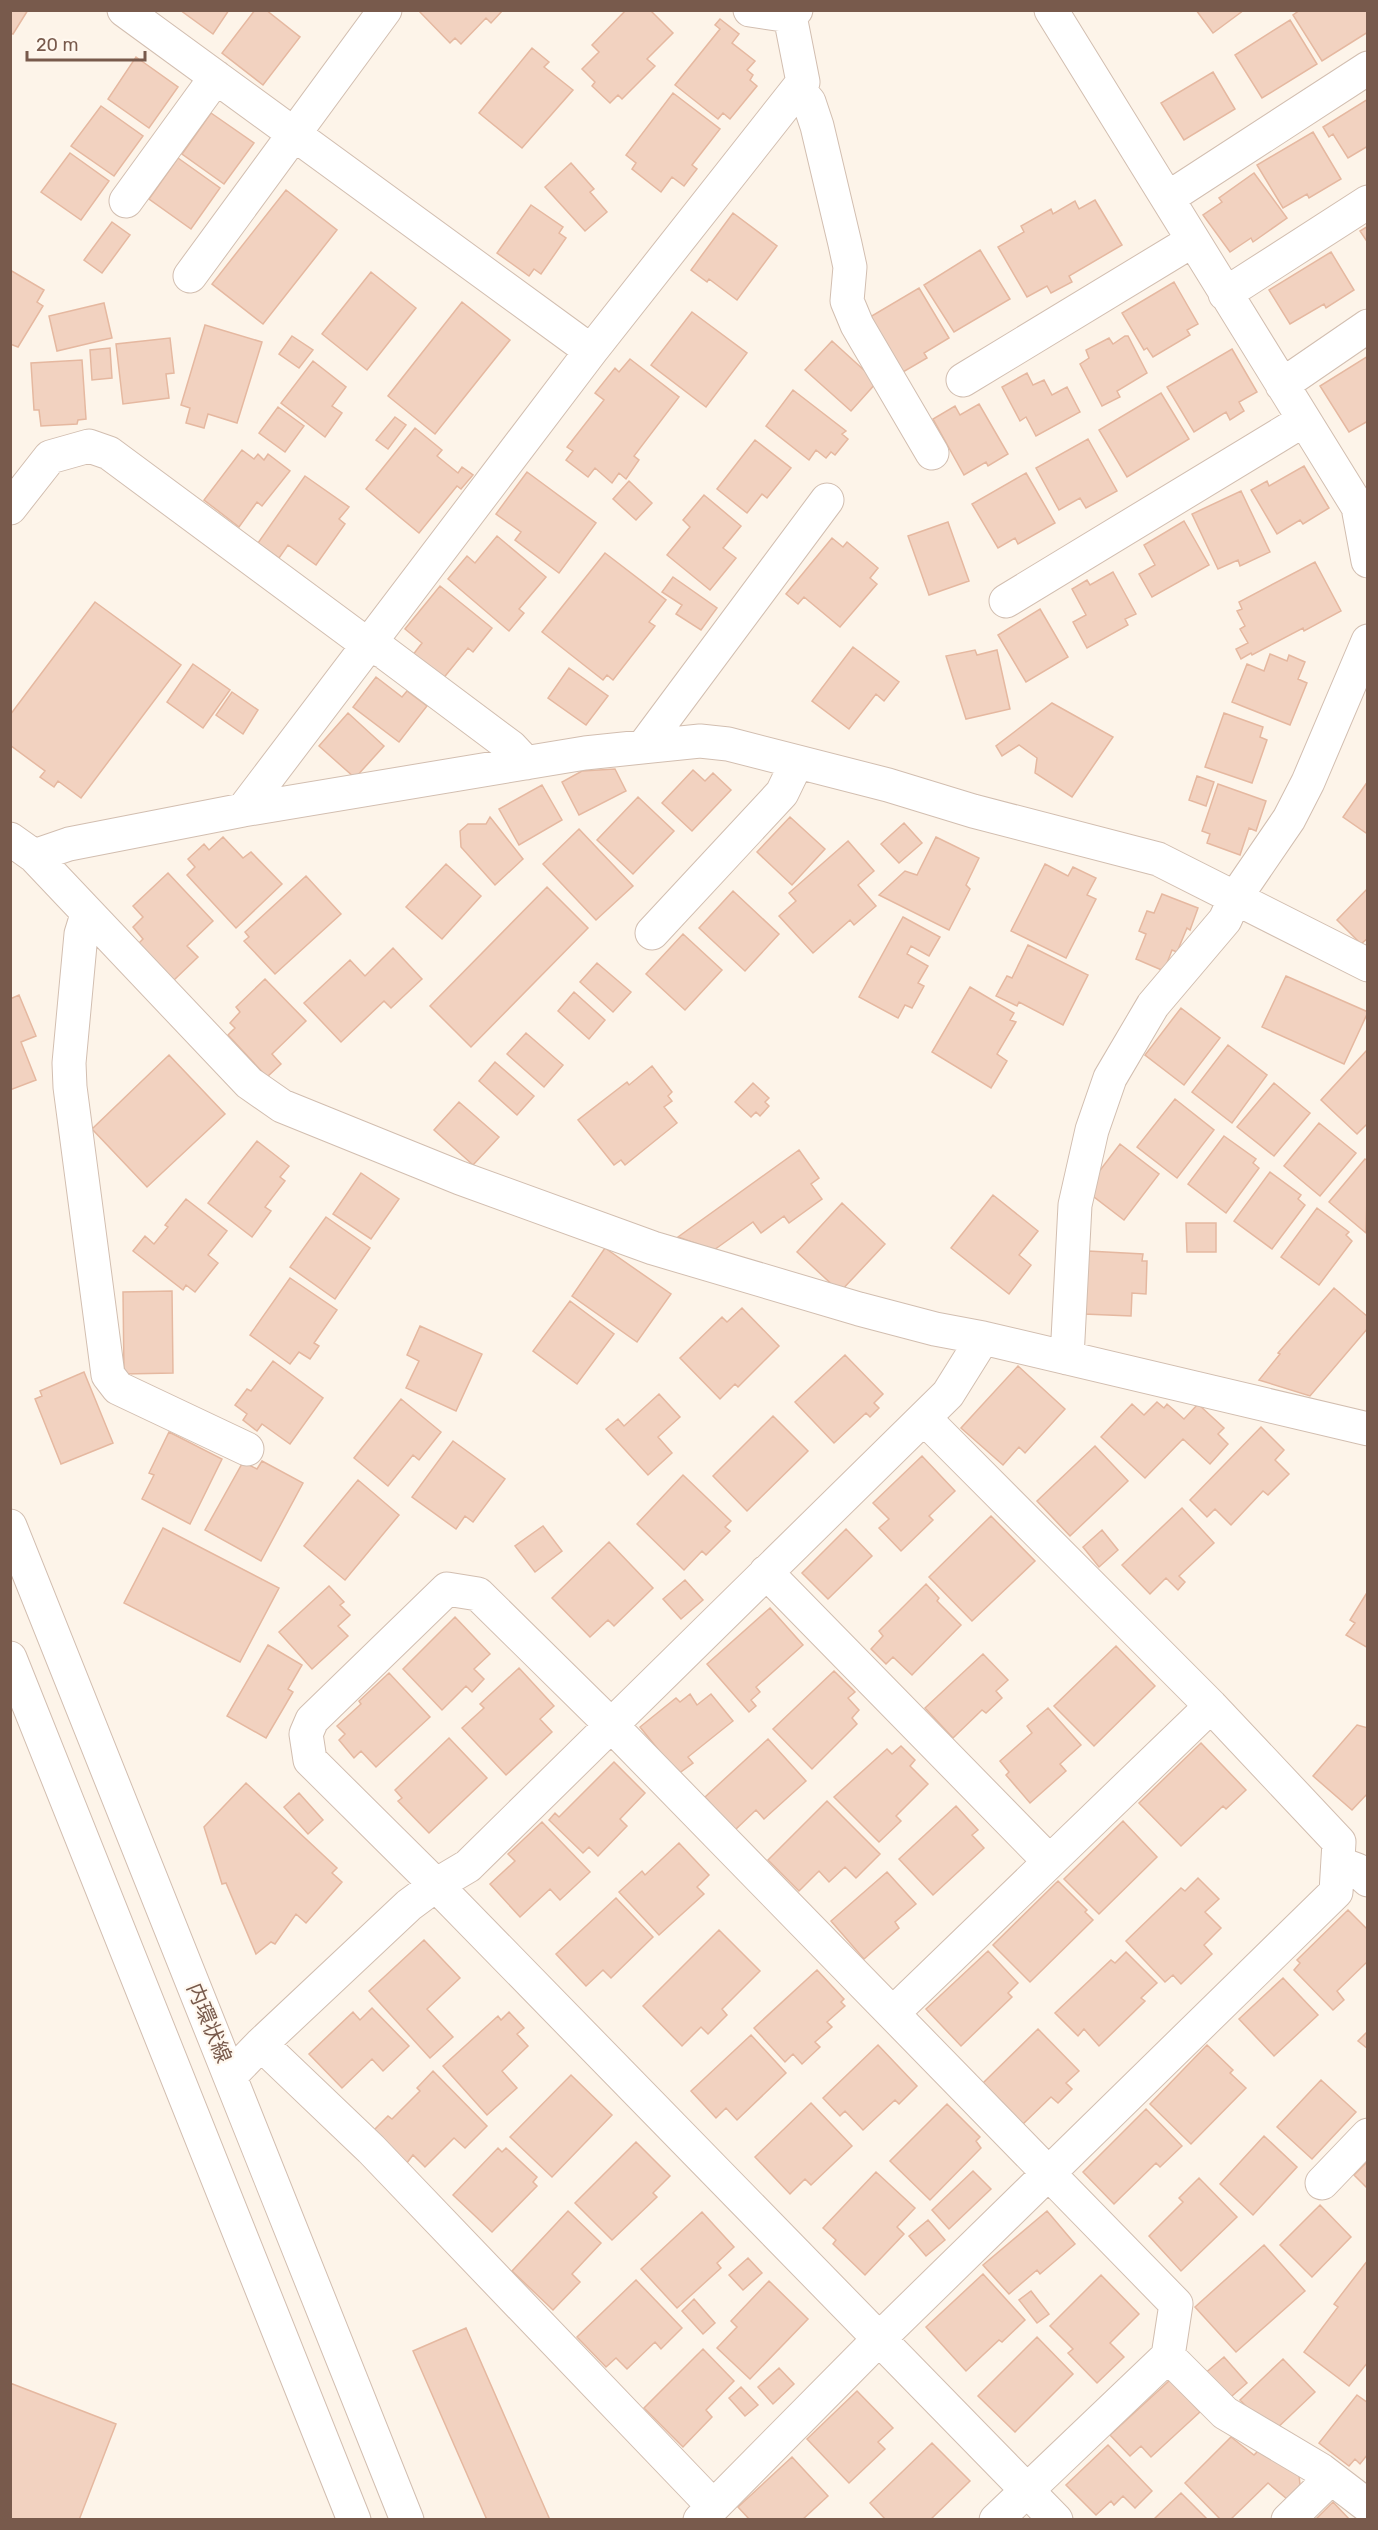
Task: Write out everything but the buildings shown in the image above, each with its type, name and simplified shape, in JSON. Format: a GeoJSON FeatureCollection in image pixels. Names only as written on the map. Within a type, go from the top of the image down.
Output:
{"type":"FeatureCollection","features":[{"type":"Feature","properties":{"kind":"street"},"geometry":{"type":"LineString","coordinates":[[124,10],[591,351]]}},
{"type":"Feature","properties":{"kind":"street"},"geometry":{"type":"LineString","coordinates":[[190,276],[385,10]]}},
{"type":"Feature","properties":{"kind":"street"},"geometry":{"type":"LineString","coordinates":[[243,810],[591,351],[803,82],[793,13],[750,10]]}},
{"type":"Feature","properties":{"kind":"street"},"geometry":{"type":"LineString","coordinates":[[1051,10],[1358,507],[1368,561]]}},
{"type":"Feature","properties":{"kind":"street"},"geometry":{"type":"LineString","coordinates":[[1168,198],[1368,68]]}},
{"type":"Feature","properties":{"kind":"street"},"geometry":{"type":"LineString","coordinates":[[126,201],[216,77]]}},
{"type":"Feature","properties":{"kind":"street"},"geometry":{"type":"LineString","coordinates":[[798,89],[809,102],[817,126],[845,244],[850,267],[847,301],[857,325],[932,453]]}},
{"type":"Feature","properties":{"kind":"street"},"geometry":{"type":"LineString","coordinates":[[1225,294],[1368,202]]}},
{"type":"Feature","properties":{"kind":"street"},"geometry":{"type":"LineString","coordinates":[[963,380],[1192,240]]}},
{"type":"Feature","properties":{"kind":"street"},"geometry":{"type":"LineString","coordinates":[[1282,385],[1368,326]]}},
{"type":"Feature","properties":{"kind":"street"},"geometry":{"type":"LineString","coordinates":[[1006,602],[1304,420]]}},
{"type":"Feature","properties":{"kind":"street"},"geometry":{"type":"LineString","coordinates":[[10,508],[50,457],[89,446],[109,453],[368,645],[393,659],[511,747],[526,763]]}},
{"type":"Feature","properties":{"kind":"street"},"geometry":{"type":"LineString","coordinates":[[644,746],[827,500]]}},
{"type":"Feature","properties":{"kind":"street"},"geometry":{"type":"LineString","coordinates":[[1067,1358],[1075,1205],[1092,1130],[1110,1078],[1153,1005],[1225,920],[1235,898],[1294,810],[1368,641]]}},
{"type":"Feature","properties":{"kind":"street"},"geometry":{"type":"LineString","coordinates":[[22,847],[69,844],[243,810],[526,763],[644,746],[700,741],[728,744],[888,785],[973,811],[1158,860],[1368,965]]}},
{"type":"Feature","properties":{"kind":"street"},"geometry":{"type":"LineString","coordinates":[[652,933],[782,793],[797,762]]}},
{"type":"Feature","properties":{"kind":"street"},"geometry":{"type":"LineString","coordinates":[[22,847],[89,914],[249,1083],[282,1106],[460,1178],[653,1248],[935,1329],[982,1338],[1368,1429]]}},
{"type":"Feature","properties":{"kind":"street"},"geometry":{"type":"LineString","coordinates":[[89,914],[81,934],[69,1063],[70,1087],[108,1375],[118,1388],[247,1449]]}},
{"type":"Feature","properties":{"kind":"street"},"geometry":{"type":"LineString","coordinates":[[230,2076],[409,1905],[468,1866],[948,1394],[982,1338]]}},
{"type":"Feature","properties":{"kind":"street"},"geometry":{"type":"LineString","coordinates":[[261,2044],[379,2158],[707,2513],[880,2338],[1336,1892],[1339,1842],[1211,1706],[924,1418]]}},
{"type":"Feature","properties":{"kind":"street","name":"内環状線"},"geometry":{"type":"LineString","coordinates":[[10,1526],[408,2520]]}},
{"type":"Feature","properties":{"kind":"street"},"geometry":{"type":"LineString","coordinates":[[766,1572],[1049,1861]]}},
{"type":"Feature","properties":{"kind":"street"},"geometry":{"type":"LineString","coordinates":[[996,2520],[1027,2490],[1168,2356],[1176,2304],[610,1724],[478,1594],[447,1589],[312,1720],[306,1734],[310,1760],[436,1885],[880,2338],[1027,2490],[1056,2520]]}},
{"type":"Feature","properties":{"kind":"street"},"geometry":{"type":"LineString","coordinates":[[10,1658],[354,2520]]}},
{"type":"Feature","properties":{"kind":"street"},"geometry":{"type":"LineString","coordinates":[[892,2013],[1211,1706]]}},
{"type":"Feature","properties":{"kind":"street"},"geometry":{"type":"LineString","coordinates":[[1338,1863],[1358,1870],[1368,1880]]}},
{"type":"Feature","properties":{"kind":"street"},"geometry":{"type":"LineString","coordinates":[[1322,2183],[1368,2135]]}},
{"type":"Feature","properties":{"kind":"street"},"geometry":{"type":"LineString","coordinates":[[1168,2356],[1225,2413],[1331,2478],[1368,2506]]}},
{"type":"Feature","properties":{"kind":"street"},"geometry":{"type":"LineString","coordinates":[[1288,2520],[1331,2478]]}}]}
